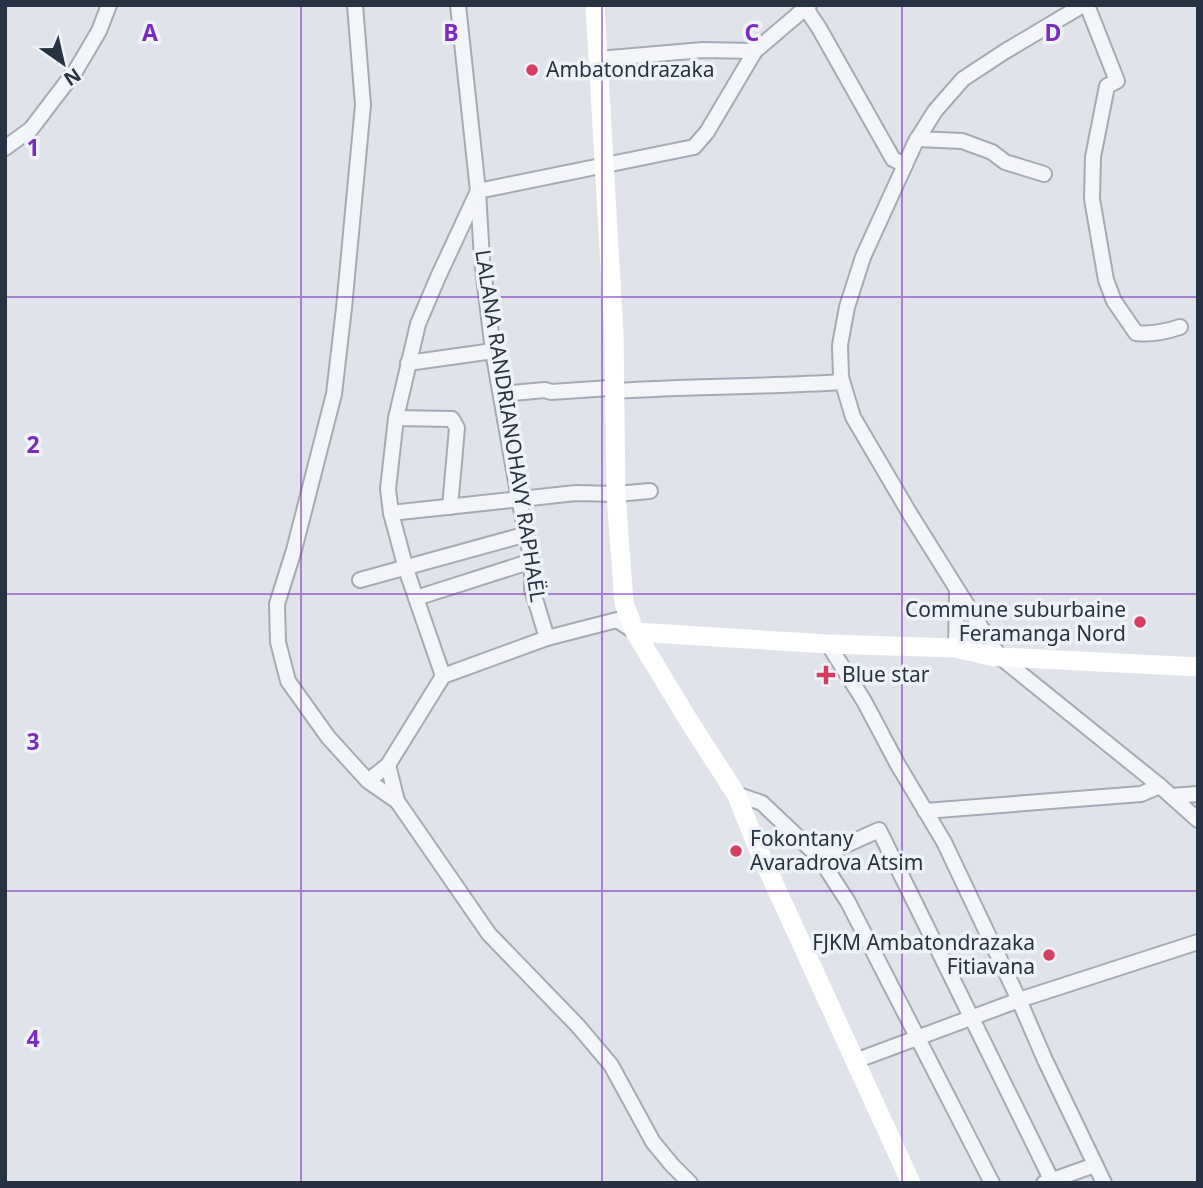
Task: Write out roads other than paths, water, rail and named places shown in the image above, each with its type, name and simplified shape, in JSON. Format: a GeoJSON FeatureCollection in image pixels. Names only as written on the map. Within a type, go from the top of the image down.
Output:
{"type":"FeatureCollection","features":[{"type":"Feature","properties":{"kind":"main road"},"geometry":{"type":"LineString","coordinates":[[595,5],[611,268],[616,391],[616,494],[624,603],[635,632],[736,794],[760,853],[911,1183]]}},
{"type":"Feature","properties":{"kind":"main road"},"geometry":{"type":"LineString","coordinates":[[635,632],[828,644],[956,648],[997,656],[1198,667]]}},
{"type":"Feature","properties":{"kind":"street"},"geometry":{"type":"LineString","coordinates":[[5,148],[31,129],[76,70],[99,31],[109,5]]}},
{"type":"Feature","properties":{"kind":"street"},"geometry":{"type":"LineString","coordinates":[[355,5],[363,106],[334,394],[295,550],[277,604],[278,642],[288,681],[328,737],[368,781],[397,801]]}},
{"type":"Feature","properties":{"kind":"street","name":"LALANA RANDRIANOHAVY RAPHAËL"},"geometry":{"type":"LineString","coordinates":[[458,5],[478,191],[482,260],[494,351],[532,561],[532,589],[547,638]]}},
{"type":"Feature","properties":{"kind":"street"},"geometry":{"type":"LineString","coordinates":[[1180,327],[1149,335],[1136,333],[1114,301],[1106,280],[1092,198],[1093,157],[1107,86],[1117,81],[1085,5],[963,79],[935,111],[917,139],[863,257],[847,307],[840,345],[841,377],[853,417],[997,656],[1198,820]]}},
{"type":"Feature","properties":{"kind":"street"},"geometry":{"type":"LineString","coordinates":[[443,676],[406,569],[391,513],[388,489],[396,418],[418,324],[478,191],[694,147],[755,51],[807,6],[893,159],[905,165]]}},
{"type":"Feature","properties":{"kind":"street"},"geometry":{"type":"LineString","coordinates":[[598,59],[703,50],[755,51]]}},
{"type":"Feature","properties":{"kind":"street"},"geometry":{"type":"LineString","coordinates":[[917,139],[962,141],[992,152],[1006,162],[1044,174]]}},
{"type":"Feature","properties":{"kind":"street"},"geometry":{"type":"LineString","coordinates":[[408,363],[494,351]]}},
{"type":"Feature","properties":{"kind":"street"},"geometry":{"type":"LineString","coordinates":[[501,394],[545,390],[551,392],[610,388],[616,391],[842,382]]}},
{"type":"Feature","properties":{"kind":"street"},"geometry":{"type":"LineString","coordinates":[[396,418],[452,419],[457,428],[450,507]]}},
{"type":"Feature","properties":{"kind":"street"},"geometry":{"type":"LineString","coordinates":[[391,513],[576,493],[650,491]]}},
{"type":"Feature","properties":{"kind":"street"},"geometry":{"type":"LineString","coordinates":[[360,580],[527,534]]}},
{"type":"Feature","properties":{"kind":"street"},"geometry":{"type":"LineString","coordinates":[[416,598],[532,561]]}},
{"type":"Feature","properties":{"kind":"street"},"geometry":{"type":"LineString","coordinates":[[956,648],[957,591]]}},
{"type":"Feature","properties":{"kind":"street"},"geometry":{"type":"LineString","coordinates":[[368,781],[387,765],[443,676],[547,638],[617,620],[635,632]]}},
{"type":"Feature","properties":{"kind":"street"},"geometry":{"type":"LineString","coordinates":[[828,644],[864,701],[944,842],[1104,1183]]}},
{"type":"Feature","properties":{"kind":"street"},"geometry":{"type":"LineString","coordinates":[[387,765],[397,801],[489,934],[578,1026],[611,1065],[653,1142],[690,1183]]}},
{"type":"Feature","properties":{"kind":"street"},"geometry":{"type":"LineString","coordinates":[[925,811],[1165,791],[1198,794]]}},
{"type":"Feature","properties":{"kind":"street"},"geometry":{"type":"LineString","coordinates":[[736,794],[762,803],[818,857],[848,902],[992,1183]]}},
{"type":"Feature","properties":{"kind":"street"},"geometry":{"type":"LineString","coordinates":[[818,857],[879,830],[1050,1182],[1095,1165]]}},
{"type":"Feature","properties":{"kind":"street"},"geometry":{"type":"LineString","coordinates":[[855,1061],[1019,1000],[1198,942]]}},
{"type":"Feature","properties":{"kind":"place","name":"Ambatondrazaka"},"geometry":{"type":"Point","coordinates":[532,70]}},
{"type":"Feature","properties":{"kind":"place","name":"Commune suburbaine Feramanga Nord"},"geometry":{"type":"Point","coordinates":[1140,622]}},
{"type":"Feature","properties":{"kind":"place","name":"Blue star"},"geometry":{"type":"Point","coordinates":[826,675]}},
{"type":"Feature","properties":{"kind":"place","name":"Fokontany Avaradrova Atsim"},"geometry":{"type":"Point","coordinates":[736,851]}},
{"type":"Feature","properties":{"kind":"place","name":"FJKM Ambatondrazaka Fitiavana"},"geometry":{"type":"Point","coordinates":[1049,955]}}]}
